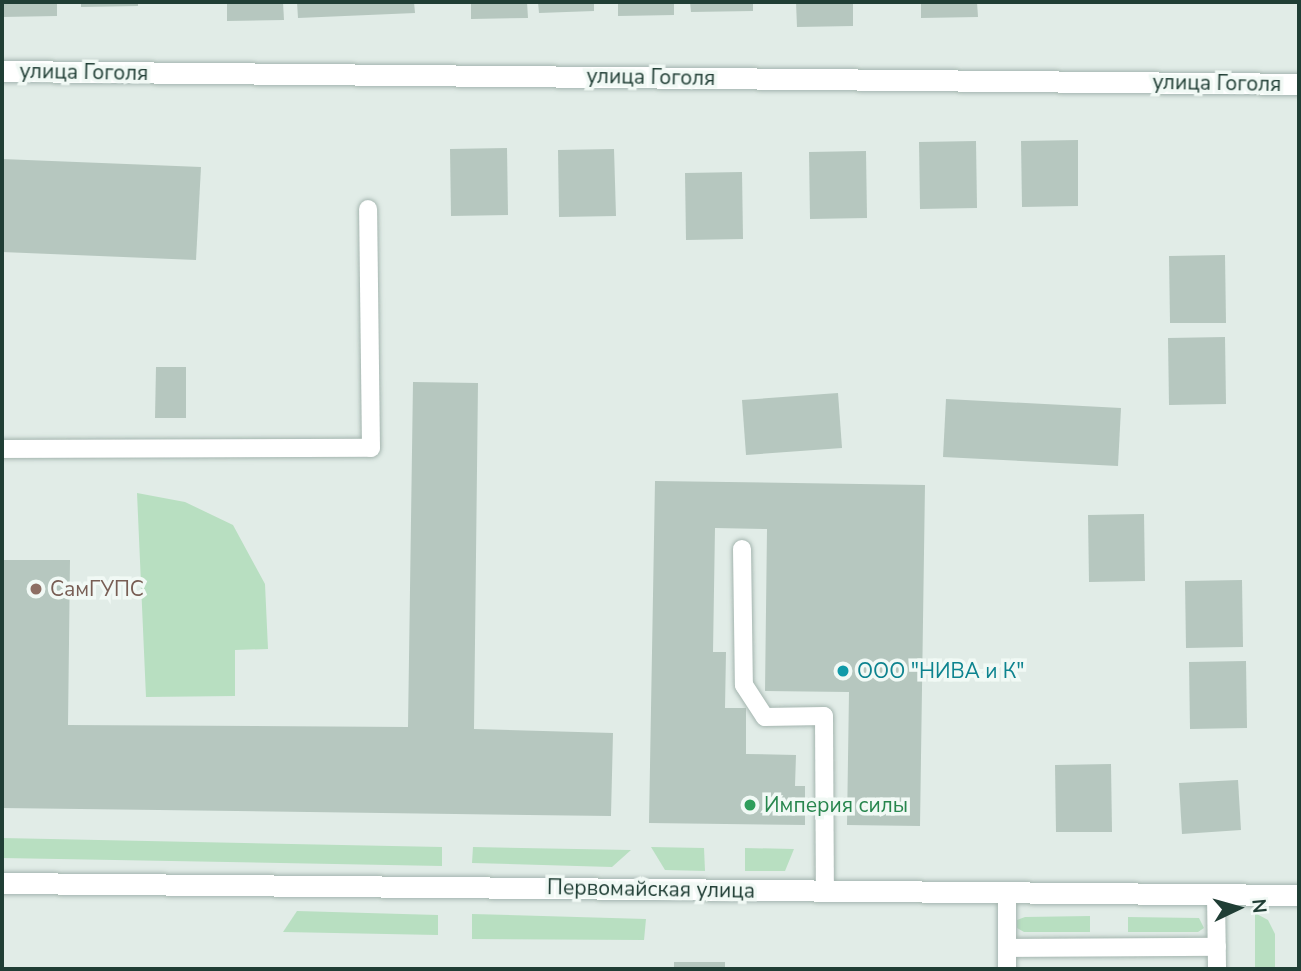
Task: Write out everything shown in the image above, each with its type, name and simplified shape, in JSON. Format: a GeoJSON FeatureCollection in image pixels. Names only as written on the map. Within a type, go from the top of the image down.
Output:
{"type":"FeatureCollection","features":[{"type":"Feature","properties":{"kind":"street","name":"улица Гоголя"},"geometry":{"type":"LineString","coordinates":[[2,71],[1299,84]]}},
{"type":"Feature","properties":{"kind":"street","name":"Первомайская улица"},"geometry":{"type":"LineString","coordinates":[[2,883],[1299,895]]}},
{"type":"Feature","properties":{"kind":"lane"},"geometry":{"type":"LineString","coordinates":[[2,449],[371,448],[368,209]]}},
{"type":"Feature","properties":{"kind":"lane"},"geometry":{"type":"LineString","coordinates":[[742,548],[744,685],[765,717],[824,716],[825,891]]}},
{"type":"Feature","properties":{"kind":"lane"},"geometry":{"type":"LineString","coordinates":[[1007,893],[1007,969]]}},
{"type":"Feature","properties":{"kind":"lane"},"geometry":{"type":"LineString","coordinates":[[1216,895],[1217,969]]}},
{"type":"Feature","properties":{"kind":"lane"},"geometry":{"type":"LineString","coordinates":[[1007,948],[1217,947]]}},
{"type":"Feature","properties":{"kind":"green space"},"geometry":{"type":"Polygon","coordinates":[[[137,493],[185,502],[233,525],[265,584],[268,649],[235,650],[235,696],[146,697],[137,493]]]}},
{"type":"Feature","properties":{"kind":"green space"},"geometry":{"type":"Polygon","coordinates":[[[2,838],[442,847],[442,866],[2,858],[2,838]]]}},
{"type":"Feature","properties":{"kind":"green space"},"geometry":{"type":"Polygon","coordinates":[[[473,847],[631,850],[612,867],[472,863],[473,847]]]}},
{"type":"Feature","properties":{"kind":"green space"},"geometry":{"type":"Polygon","coordinates":[[[651,847],[704,848],[705,871],[665,870],[651,847]]]}},
{"type":"Feature","properties":{"kind":"green space"},"geometry":{"type":"Polygon","coordinates":[[[745,848],[794,849],[785,871],[745,871],[745,848]]]}},
{"type":"Feature","properties":{"kind":"green space"},"geometry":{"type":"Polygon","coordinates":[[[297,911],[438,915],[438,935],[283,932],[297,911]]]}},
{"type":"Feature","properties":{"kind":"green space"},"geometry":{"type":"Polygon","coordinates":[[[1255,913],[1268,920],[1275,934],[1275,969],[1255,969],[1255,913]]]}},
{"type":"Feature","properties":{"kind":"green space"},"geometry":{"type":"Polygon","coordinates":[[[472,914],[646,919],[644,940],[472,939],[472,914]]]}},
{"type":"Feature","properties":{"kind":"green space"},"geometry":{"type":"Polygon","coordinates":[[[1090,916],[1090,932],[1024,932],[1017,928],[1017,920],[1025,917],[1090,916]]]}},
{"type":"Feature","properties":{"kind":"green space"},"geometry":{"type":"Polygon","coordinates":[[[1128,917],[1199,918],[1204,928],[1198,932],[1128,932],[1128,917]]]}},
{"type":"Feature","properties":{"kind":"building"},"geometry":{"type":"Polygon","coordinates":[[[2,2],[57,2],[57,16],[2,17],[2,2]]]}},
{"type":"Feature","properties":{"kind":"building"},"geometry":{"type":"Polygon","coordinates":[[[81,2],[138,2],[138,6],[81,7],[81,2]]]}},
{"type":"Feature","properties":{"kind":"building"},"geometry":{"type":"Polygon","coordinates":[[[227,2],[283,2],[284,20],[227,21],[227,2]]]}},
{"type":"Feature","properties":{"kind":"building"},"geometry":{"type":"Polygon","coordinates":[[[297,2],[414,2],[415,13],[298,18],[297,2]]]}},
{"type":"Feature","properties":{"kind":"building"},"geometry":{"type":"Polygon","coordinates":[[[471,2],[527,2],[528,18],[471,19],[471,2]]]}},
{"type":"Feature","properties":{"kind":"building"},"geometry":{"type":"Polygon","coordinates":[[[538,2],[594,2],[594,11],[539,13],[538,2]]]}},
{"type":"Feature","properties":{"kind":"building"},"geometry":{"type":"Polygon","coordinates":[[[618,2],[674,2],[674,15],[618,16],[618,2]]]}},
{"type":"Feature","properties":{"kind":"building"},"geometry":{"type":"Polygon","coordinates":[[[690,2],[753,2],[753,11],[691,12],[690,2]]]}},
{"type":"Feature","properties":{"kind":"building"},"geometry":{"type":"Polygon","coordinates":[[[796,2],[853,2],[853,26],[797,27],[796,2]]]}},
{"type":"Feature","properties":{"kind":"building"},"geometry":{"type":"Polygon","coordinates":[[[921,2],[977,2],[978,17],[921,18],[921,2]]]}},
{"type":"Feature","properties":{"kind":"building"},"geometry":{"type":"Polygon","coordinates":[[[1078,140],[1078,206],[1022,207],[1021,141],[1078,140]]]}},
{"type":"Feature","properties":{"kind":"building"},"geometry":{"type":"Polygon","coordinates":[[[976,141],[977,208],[920,209],[919,142],[976,141]]]}},
{"type":"Feature","properties":{"kind":"building"},"geometry":{"type":"Polygon","coordinates":[[[507,148],[508,215],[451,216],[450,149],[507,148]]]}},
{"type":"Feature","properties":{"kind":"building"},"geometry":{"type":"Polygon","coordinates":[[[614,149],[616,216],[559,217],[558,150],[614,149]]]}},
{"type":"Feature","properties":{"kind":"building"},"geometry":{"type":"Polygon","coordinates":[[[866,151],[867,218],[810,219],[809,152],[866,151]]]}},
{"type":"Feature","properties":{"kind":"building"},"geometry":{"type":"Polygon","coordinates":[[[2,159],[201,167],[196,260],[2,252],[2,159]]]}},
{"type":"Feature","properties":{"kind":"building"},"geometry":{"type":"Polygon","coordinates":[[[742,172],[743,239],[686,240],[685,173],[742,172]]]}},
{"type":"Feature","properties":{"kind":"building"},"geometry":{"type":"Polygon","coordinates":[[[1225,255],[1226,323],[1170,323],[1169,256],[1225,255]]]}},
{"type":"Feature","properties":{"kind":"building"},"geometry":{"type":"Polygon","coordinates":[[[1225,337],[1226,404],[1169,405],[1168,338],[1225,337]]]}},
{"type":"Feature","properties":{"kind":"building"},"geometry":{"type":"Polygon","coordinates":[[[156,367],[186,367],[186,418],[155,418],[156,367]]]}},
{"type":"Feature","properties":{"kind":"building","name":"СамГУПС"},"geometry":{"type":"Polygon","coordinates":[[[413,382],[478,383],[474,729],[613,733],[611,816],[2,808],[2,560],[70,560],[68,725],[408,727],[413,382]]]}},
{"type":"Feature","properties":{"kind":"building"},"geometry":{"type":"Polygon","coordinates":[[[838,393],[842,448],[746,455],[742,400],[838,393]]]}},
{"type":"Feature","properties":{"kind":"building"},"geometry":{"type":"Polygon","coordinates":[[[946,399],[1121,408],[1118,466],[943,457],[946,399]]]}},
{"type":"Feature","properties":{"kind":"building","name":"OOO \"НИВА и К\""},"geometry":{"type":"Polygon","coordinates":[[[655,481],[925,485],[920,826],[847,825],[849,692],[765,691],[767,529],[715,528],[713,652],[726,652],[725,708],[746,708],[746,754],[796,755],[795,786],[805,786],[805,825],[649,823],[655,481]]]}},
{"type":"Feature","properties":{"kind":"building"},"geometry":{"type":"Polygon","coordinates":[[[1144,514],[1145,581],[1089,582],[1088,515],[1144,514]]]}},
{"type":"Feature","properties":{"kind":"building"},"geometry":{"type":"Polygon","coordinates":[[[1242,580],[1243,647],[1186,648],[1185,581],[1242,580]]]}},
{"type":"Feature","properties":{"kind":"building"},"geometry":{"type":"Polygon","coordinates":[[[1246,661],[1247,728],[1190,729],[1189,662],[1246,661]]]}},
{"type":"Feature","properties":{"kind":"building"},"geometry":{"type":"Polygon","coordinates":[[[1111,764],[1112,832],[1056,832],[1055,765],[1111,764]]]}},
{"type":"Feature","properties":{"kind":"building"},"geometry":{"type":"Polygon","coordinates":[[[1238,780],[1241,830],[1182,834],[1179,783],[1238,780]]]}},
{"type":"Feature","properties":{"kind":"building"},"geometry":{"type":"Polygon","coordinates":[[[674,962],[725,962],[725,969],[674,969],[674,962]]]}},
{"type":"Feature","properties":{"kind":"place","name":"СамГУПС"},"geometry":{"type":"Point","coordinates":[36,589]}},
{"type":"Feature","properties":{"kind":"place","name":"OOO \"НИВА и К\""},"geometry":{"type":"Point","coordinates":[843,671]}},
{"type":"Feature","properties":{"kind":"place","name":"Империя силы"},"geometry":{"type":"Point","coordinates":[750,805]}}]}
